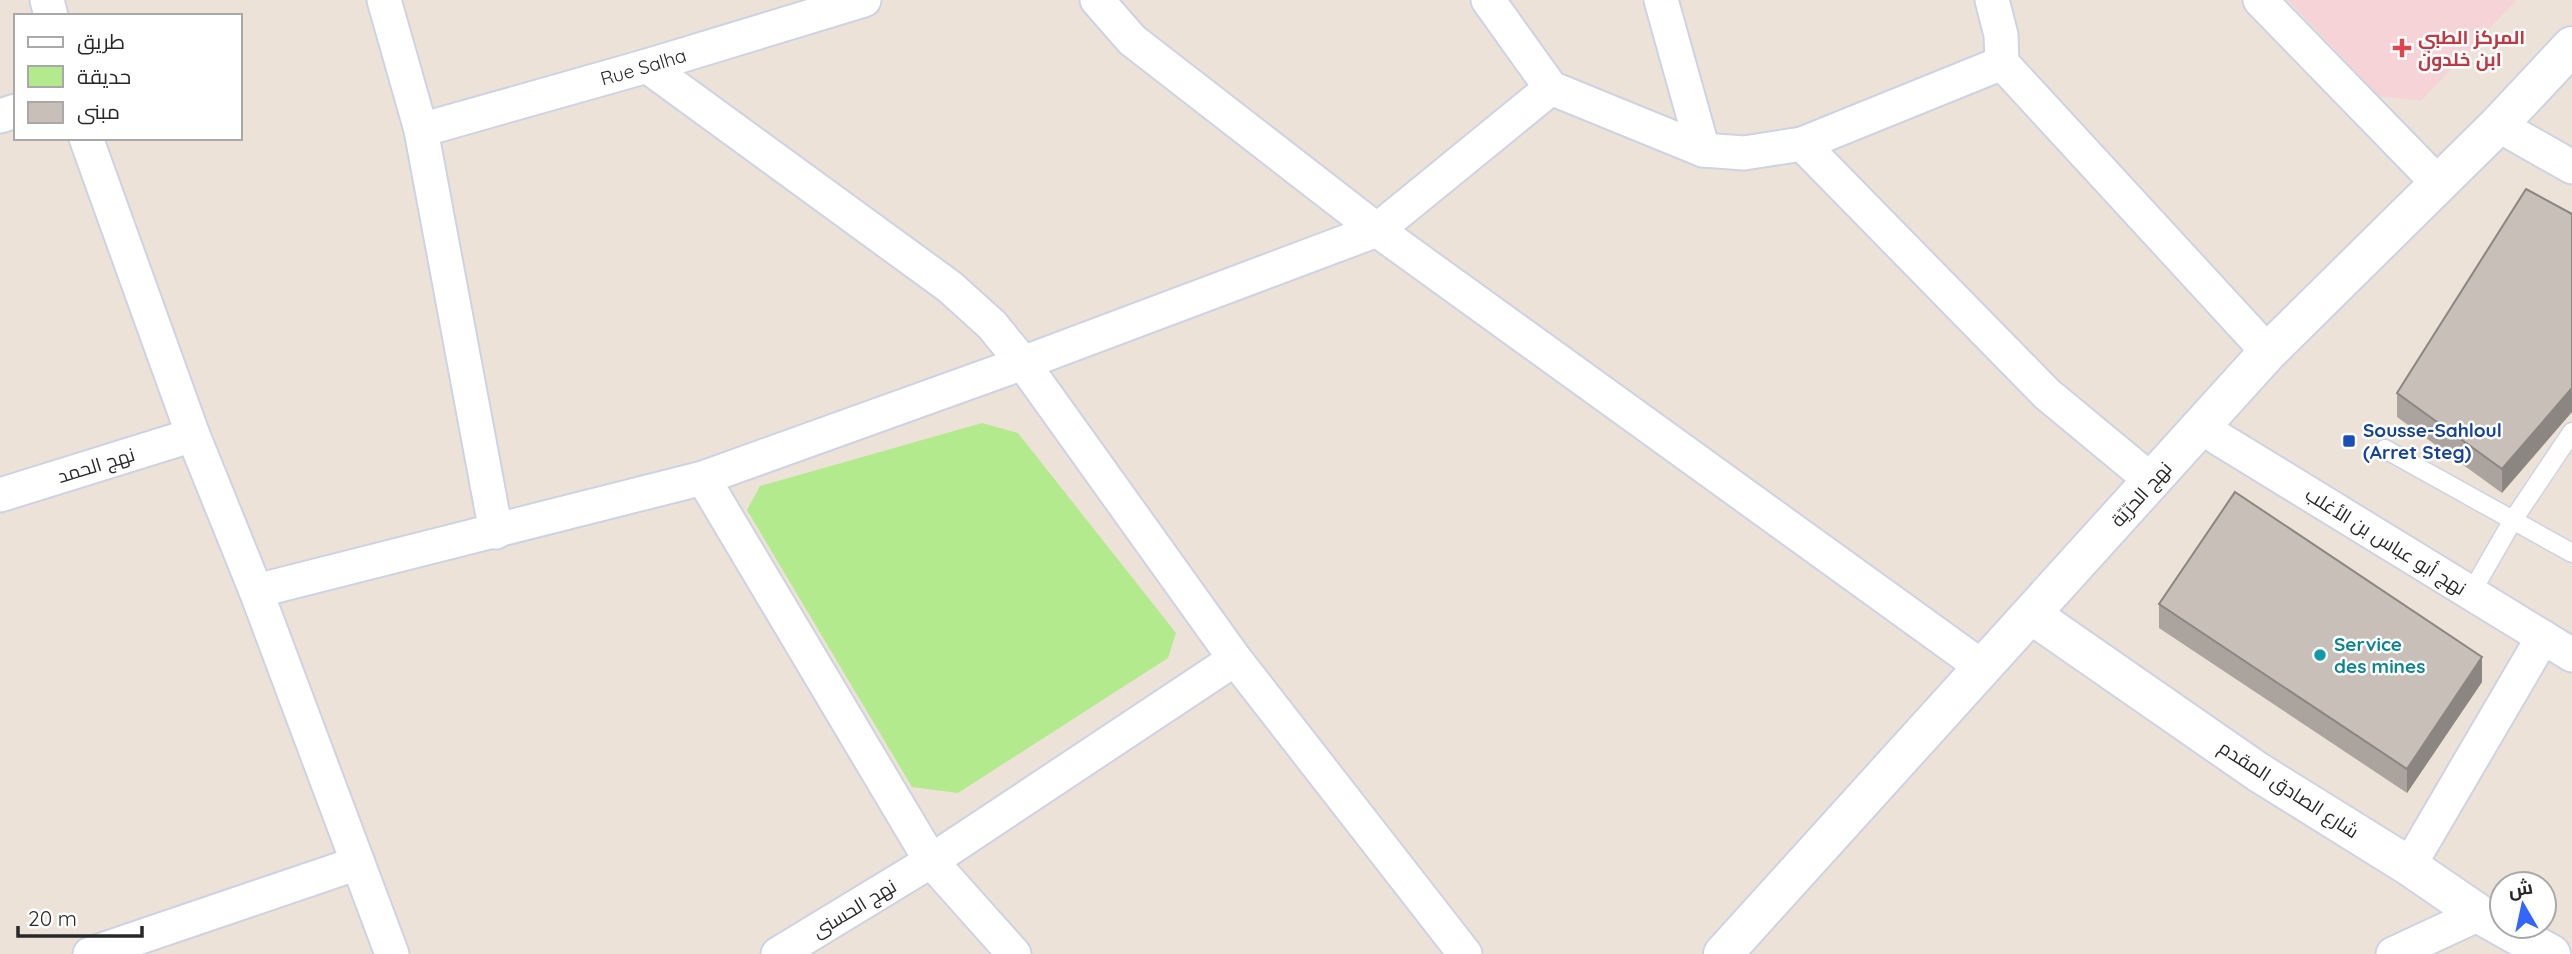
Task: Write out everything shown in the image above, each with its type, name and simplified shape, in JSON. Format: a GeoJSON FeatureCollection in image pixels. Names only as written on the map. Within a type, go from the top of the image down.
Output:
{"type":"FeatureCollection","features":[{"type":"Feature","properties":{"kind":"main road","name":"نهج الحرّيّة"},"geometry":{"type":"LineString","coordinates":[[1723,954],[2268,352],[2498,125],[2572,46]]}},
{"type":"Feature","properties":{"kind":"main road","name":"شارع الصادق المقدم"},"geometry":{"type":"LineString","coordinates":[[2032,615],[2258,772],[2409,866],[2479,914],[2551,954]]}},
{"type":"Feature","properties":{"kind":"street"},"geometry":{"type":"LineString","coordinates":[[384,0],[421,130],[496,531]]}},
{"type":"Feature","properties":{"kind":"street","name":"Rue Salha"},"geometry":{"type":"LineString","coordinates":[[421,130],[647,66],[864,0]]}},
{"type":"Feature","properties":{"kind":"street"},"geometry":{"type":"LineString","coordinates":[[1097,0],[1132,40],[1377,230],[1982,667]]}},
{"type":"Feature","properties":{"kind":"street"},"geometry":{"type":"LineString","coordinates":[[1488,0],[1551,88],[1703,150],[1744,153],[1802,144],[2001,63]]}},
{"type":"Feature","properties":{"kind":"street"},"geometry":{"type":"LineString","coordinates":[[1661,0],[1703,150]]}},
{"type":"Feature","properties":{"kind":"street"},"geometry":{"type":"LineString","coordinates":[[1992,0],[2001,35],[2001,63],[2268,352]]}},
{"type":"Feature","properties":{"kind":"street"},"geometry":{"type":"LineString","coordinates":[[2260,0],[2438,183]]}},
{"type":"Feature","properties":{"kind":"street"},"geometry":{"type":"LineString","coordinates":[[647,66],[950,288],[992,325],[1023,363],[1235,659],[1465,954]]}},
{"type":"Feature","properties":{"kind":"street"},"geometry":{"type":"LineString","coordinates":[[256,591],[704,478],[1023,363],[1377,230],[1551,88]]}},
{"type":"Feature","properties":{"kind":"street"},"geometry":{"type":"LineString","coordinates":[[2498,125],[2572,167]]}},
{"type":"Feature","properties":{"kind":"street"},"geometry":{"type":"LineString","coordinates":[[87,140],[193,435],[256,591],[392,954]]}},
{"type":"Feature","properties":{"kind":"street"},"geometry":{"type":"LineString","coordinates":[[1802,144],[2046,394],[2152,481]]}},
{"type":"Feature","properties":{"kind":"street","name":"نهج أبو عباس بن الأغلب"},"geometry":{"type":"LineString","coordinates":[[2200,427],[2572,655]]}},
{"type":"Feature","properties":{"kind":"street","name":"نهج الحمد"},"geometry":{"type":"LineString","coordinates":[[0,495],[193,435]]}},
{"type":"Feature","properties":{"kind":"street"},"geometry":{"type":"LineString","coordinates":[[704,478],[931,861],[1014,954]]}},
{"type":"Feature","properties":{"kind":"street"},"geometry":{"type":"LineString","coordinates":[[2409,866],[2543,637]]}},
{"type":"Feature","properties":{"kind":"street","name":"نهج الحسنى"},"geometry":{"type":"LineString","coordinates":[[778,954],[931,861],[1235,659]]}},
{"type":"Feature","properties":{"kind":"street"},"geometry":{"type":"LineString","coordinates":[[90,954],[358,863]]}},
{"type":"Feature","properties":{"kind":"street"},"geometry":{"type":"LineString","coordinates":[[2393,954],[2479,914]]}},
{"type":"Feature","properties":{"kind":"lane"},"geometry":{"type":"LineString","coordinates":[[2471,593],[2513,520],[2572,432]]}},
{"type":"Feature","properties":{"kind":"lane"},"geometry":{"type":"LineString","coordinates":[[2385,449],[2572,553]]}},
{"type":"Feature","properties":{"kind":"shaded area","name":"المركز الطبي ابن خلدون"},"geometry":{"type":"Polygon","coordinates":[[[2288,0],[2516,0],[2421,101],[2379,96],[2288,0]]]}},
{"type":"Feature","properties":{"kind":"green space"},"geometry":{"type":"Polygon","coordinates":[[[982,423],[1018,433],[1176,633],[1168,658],[958,793],[912,787],[747,510],[760,486],[982,423]]]}},
{"type":"Feature","properties":{"kind":"building"},"geometry":{"type":"Polygon","coordinates":[[[2526,189],[2572,214],[2572,388],[2502,469],[2397,393],[2526,189]]]}},
{"type":"Feature","properties":{"kind":"building","name":"Service des mines"},"geometry":{"type":"Polygon","coordinates":[[[2235,492],[2482,657],[2407,769],[2159,604],[2235,492]]]}},
{"type":"Feature","properties":{"kind":"place","name":"المركز الطبي ابن خلدون"},"geometry":{"type":"Point","coordinates":[2402,48]}},
{"type":"Feature","properties":{"kind":"place","name":"Sousse-Sahloul (Arret Steg)"},"geometry":{"type":"Point","coordinates":[2349,441]}},
{"type":"Feature","properties":{"kind":"place","name":"Service des mines"},"geometry":{"type":"Point","coordinates":[2320,655]}}]}
